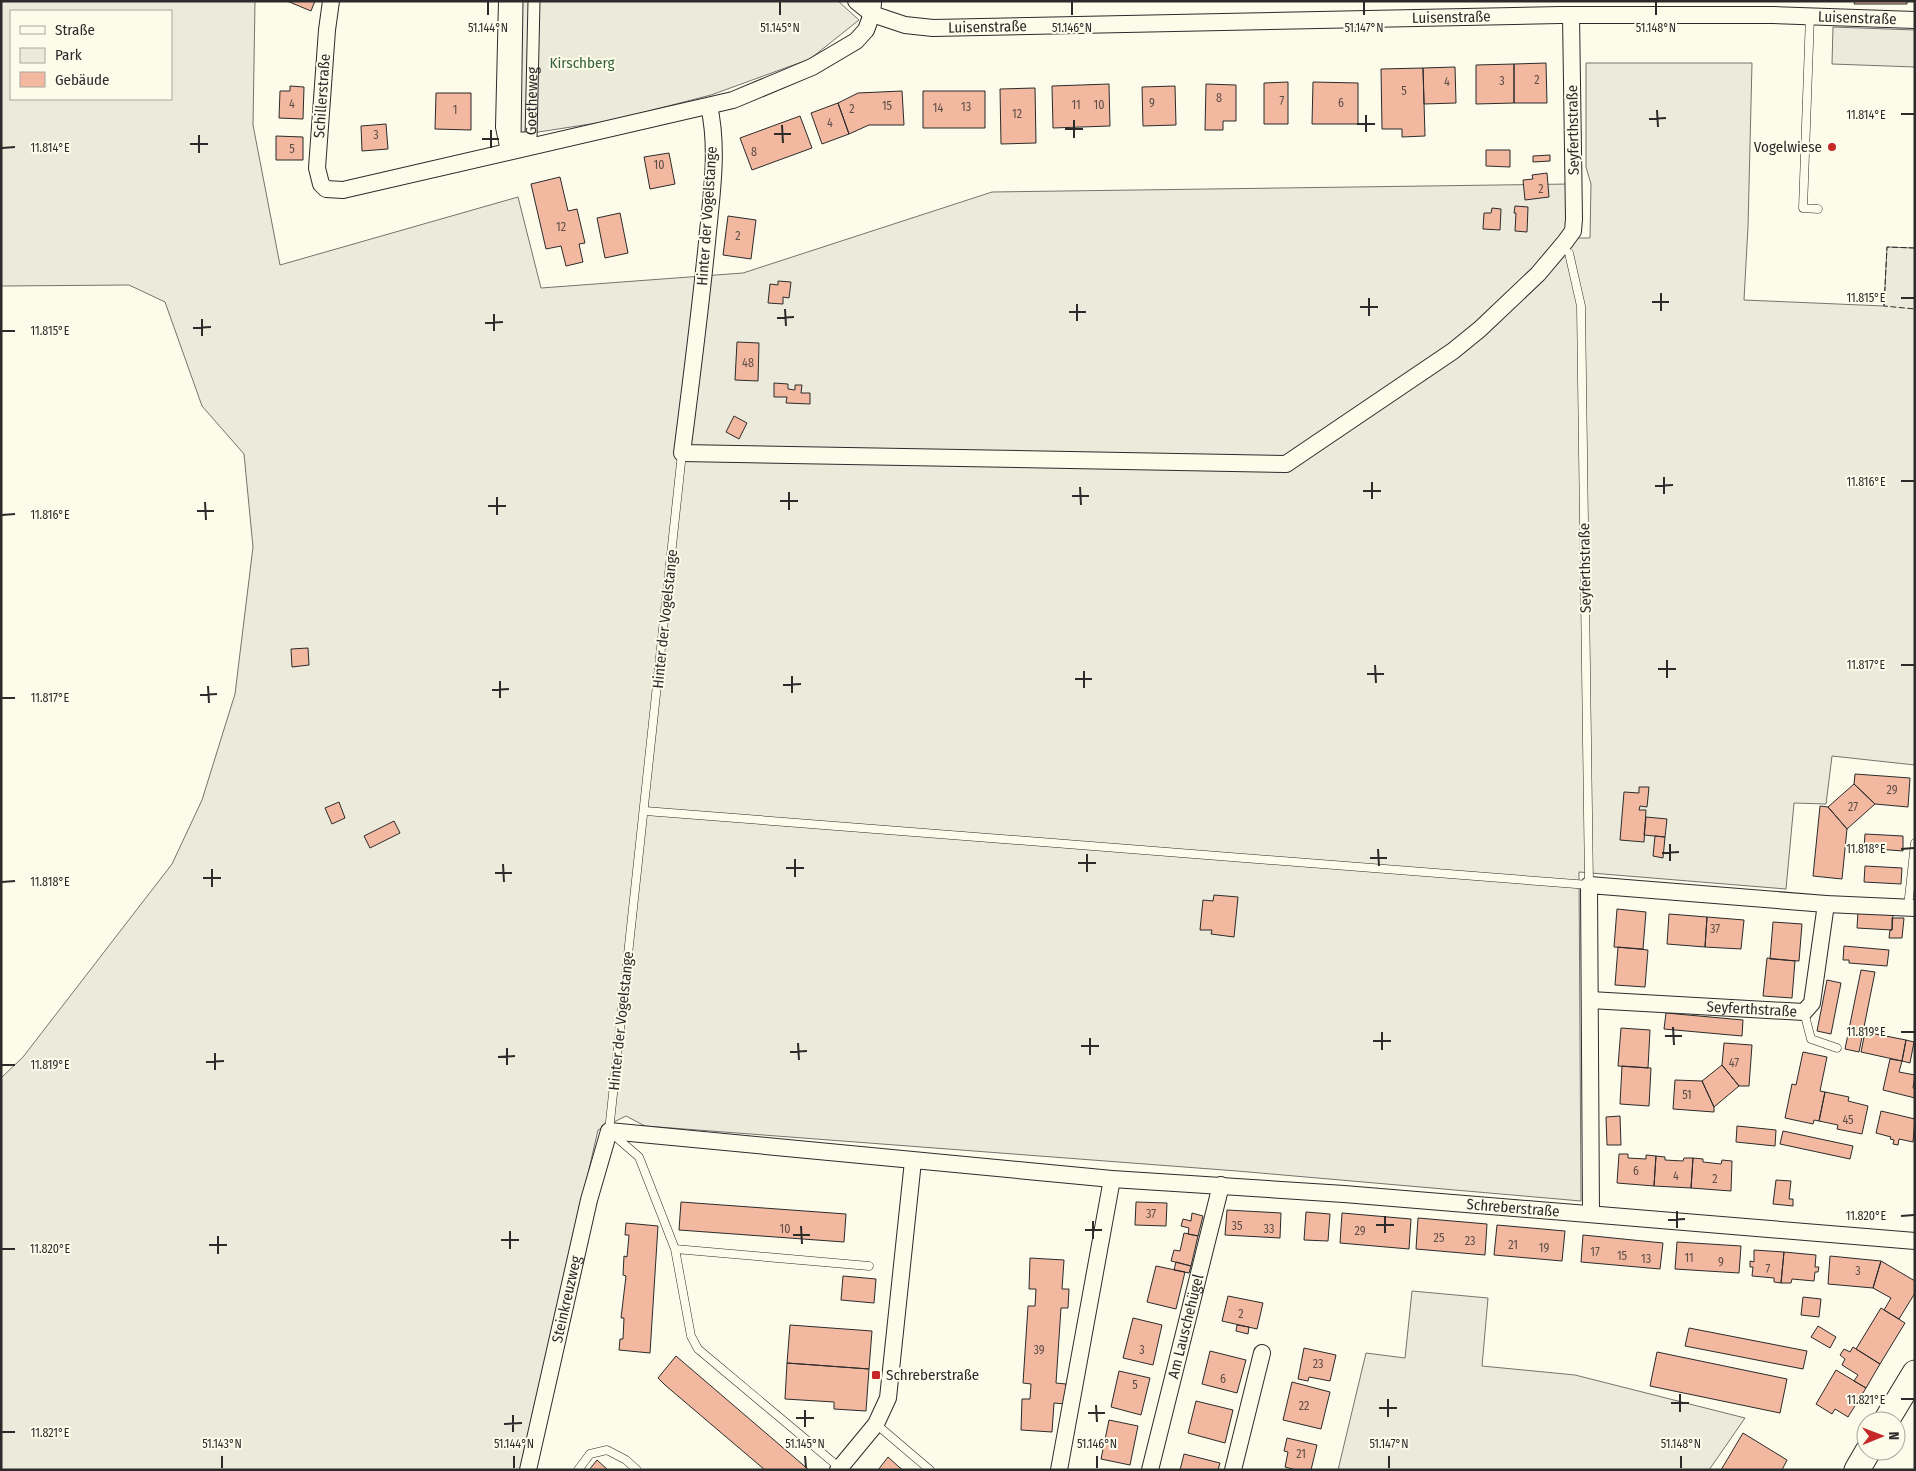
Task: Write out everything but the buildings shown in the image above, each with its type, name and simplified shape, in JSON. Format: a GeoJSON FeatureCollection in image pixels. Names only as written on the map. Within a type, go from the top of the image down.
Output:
{"type":"FeatureCollection","features":[{"type":"Feature","properties":{"kind":"main road"},"geometry":{"type":"LineString","coordinates":[[1892,1411],[1915,1373]]}},
{"type":"Feature","properties":{"kind":"street","name":"Schillerstraße"},"geometry":{"type":"LineString","coordinates":[[331,1],[327,30],[317,168],[321,184],[326,189],[343,190],[509,151]]}},
{"type":"Feature","properties":{"kind":"street","name":"Goetheweg"},"geometry":{"type":"LineString","coordinates":[[507,1],[504,127],[509,151]]}},
{"type":"Feature","properties":{"kind":"street","name":"Goetheweg"},"geometry":{"type":"LineString","coordinates":[[517,1],[515,138],[522,139],[531,138],[534,1]]}},
{"type":"Feature","properties":{"kind":"street","name":"Luisenstraße"},"geometry":{"type":"LineString","coordinates":[[856,1],[905,26],[963,28],[1564,10],[1811,9],[1915,20]]}},
{"type":"Feature","properties":{"kind":"street"},"geometry":{"type":"LineString","coordinates":[[509,151],[733,100],[778,82],[856,41],[866,30],[872,8]]}},
{"type":"Feature","properties":{"kind":"street","name":"Seyferthstraße"},"geometry":{"type":"LineString","coordinates":[[1564,10],[1574,219],[1567,248]]}},
{"type":"Feature","properties":{"kind":"street","name":"Hinter der Vogelstange"},"geometry":{"type":"LineString","coordinates":[[682,453],[712,190],[713,126],[709,106]]}},
{"type":"Feature","properties":{"kind":"street"},"geometry":{"type":"LineString","coordinates":[[682,453],[1286,464],[1453,351],[1480,329],[1567,248]]}},
{"type":"Feature","properties":{"kind":"street"},"geometry":{"type":"LineString","coordinates":[[1589,885],[1826,904],[1911,908]]}},
{"type":"Feature","properties":{"kind":"street","name":"Seyferthstraße"},"geometry":{"type":"LineString","coordinates":[[1589,885],[1591,1214]]}},
{"type":"Feature","properties":{"kind":"street","name":"Seyferthstraße"},"geometry":{"type":"LineString","coordinates":[[1590,1000],[1804,1012],[1812,1003],[1826,904]]}},
{"type":"Feature","properties":{"kind":"street","name":"Schreberstraße"},"geometry":{"type":"LineString","coordinates":[[609,1131],[1112,1179],[1221,1185],[1915,1241]]}},
{"type":"Feature","properties":{"kind":"street","name":"Steinkreuzweg"},"geometry":{"type":"LineString","coordinates":[[528,1470],[588,1200],[609,1131]]}},
{"type":"Feature","properties":{"kind":"street"},"geometry":{"type":"LineString","coordinates":[[839,1469],[876,1424],[888,1398],[913,1161]]}},
{"type":"Feature","properties":{"kind":"street"},"geometry":{"type":"LineString","coordinates":[[1059,1470],[1112,1179]]}},
{"type":"Feature","properties":{"kind":"street","name":"Am Lauschehügel"},"geometry":{"type":"LineString","coordinates":[[1150,1470],[1221,1185]]}},
{"type":"Feature","properties":{"kind":"street"},"geometry":{"type":"LineString","coordinates":[[1233,1470],[1262,1353]]}},
{"type":"Feature","properties":{"kind":"lane"},"geometry":{"type":"LineString","coordinates":[[1811,9],[1803,208],[1818,208]]}},
{"type":"Feature","properties":{"kind":"lane","name":"Seyferthstraße"},"geometry":{"type":"LineString","coordinates":[[1567,248],[1581,306],[1589,885]]}},
{"type":"Feature","properties":{"kind":"lane","name":"Hinter der Vogelstange"},"geometry":{"type":"LineString","coordinates":[[609,1131],[645,811],[682,453]]}},
{"type":"Feature","properties":{"kind":"lane"},"geometry":{"type":"LineString","coordinates":[[645,811],[1589,885]]}},
{"type":"Feature","properties":{"kind":"lane"},"geometry":{"type":"LineString","coordinates":[[1911,908],[1915,843]]}},
{"type":"Feature","properties":{"kind":"lane"},"geometry":{"type":"LineString","coordinates":[[1804,1012],[1811,1039],[1837,1048]]}},
{"type":"Feature","properties":{"kind":"lane"},"geometry":{"type":"LineString","coordinates":[[609,1131],[639,1157],[675,1249],[691,1336],[698,1349],[839,1469]]}},
{"type":"Feature","properties":{"kind":"lane"},"geometry":{"type":"LineString","coordinates":[[675,1249],[869,1266]]}},
{"type":"Feature","properties":{"kind":"lane"},"geometry":{"type":"LineString","coordinates":[[876,1424],[930,1470]]}},
{"type":"Feature","properties":{"kind":"lane"},"geometry":{"type":"LineString","coordinates":[[578,1470],[590,1454],[607,1450],[626,1460],[637,1470]]}},
{"type":"Feature","properties":{"kind":"green space"},"geometry":{"type":"Polygon","coordinates":[[[1,1],[255,1],[253,125],[280,265],[518,197],[541,288],[743,273],[992,192],[1570,184],[1569,238],[1590,238],[1591,184],[1586,167],[1586,63],[1752,63],[1748,227],[1744,300],[1884,306],[1887,247],[1915,248],[1915,765],[1832,756],[1826,804],[1794,803],[1786,889],[1579,872],[1581,1201],[1237,1171],[645,1126],[626,1116],[598,1130],[520,1470],[1,1470],[1,1078],[23,1057],[172,864],[202,800],[235,694],[253,547],[244,454],[202,406],[165,302],[129,285],[1,286],[1,1]]]}},
{"type":"Feature","properties":{"kind":"green space","name":"Kirschberg"},"geometry":{"type":"Polygon","coordinates":[[[520,1],[838,1],[859,20],[810,59],[711,95],[610,121],[519,135],[520,1]]]}},
{"type":"Feature","properties":{"kind":"green space"},"geometry":{"type":"Polygon","coordinates":[[[1833,27],[1915,30],[1915,67],[1832,64],[1833,27]]]}},
{"type":"Feature","properties":{"kind":"green space"},"geometry":{"type":"Polygon","coordinates":[[[1412,1291],[1488,1298],[1482,1366],[1575,1375],[1745,1418],[1709,1470],[1338,1470],[1366,1353],[1405,1358],[1412,1291]]]}},
{"type":"Feature","properties":{"kind":"fence"},"geometry":{"type":"LineString","coordinates":[[1915,248],[1887,247],[1884,306],[1915,309]]}},
{"type":"Feature","properties":{"kind":"place","name":"Vogelwiese"},"geometry":{"type":"Point","coordinates":[1832,147]}},
{"type":"Feature","properties":{"kind":"place","name":"Schreberstraße"},"geometry":{"type":"Point","coordinates":[876,1375]}}]}
